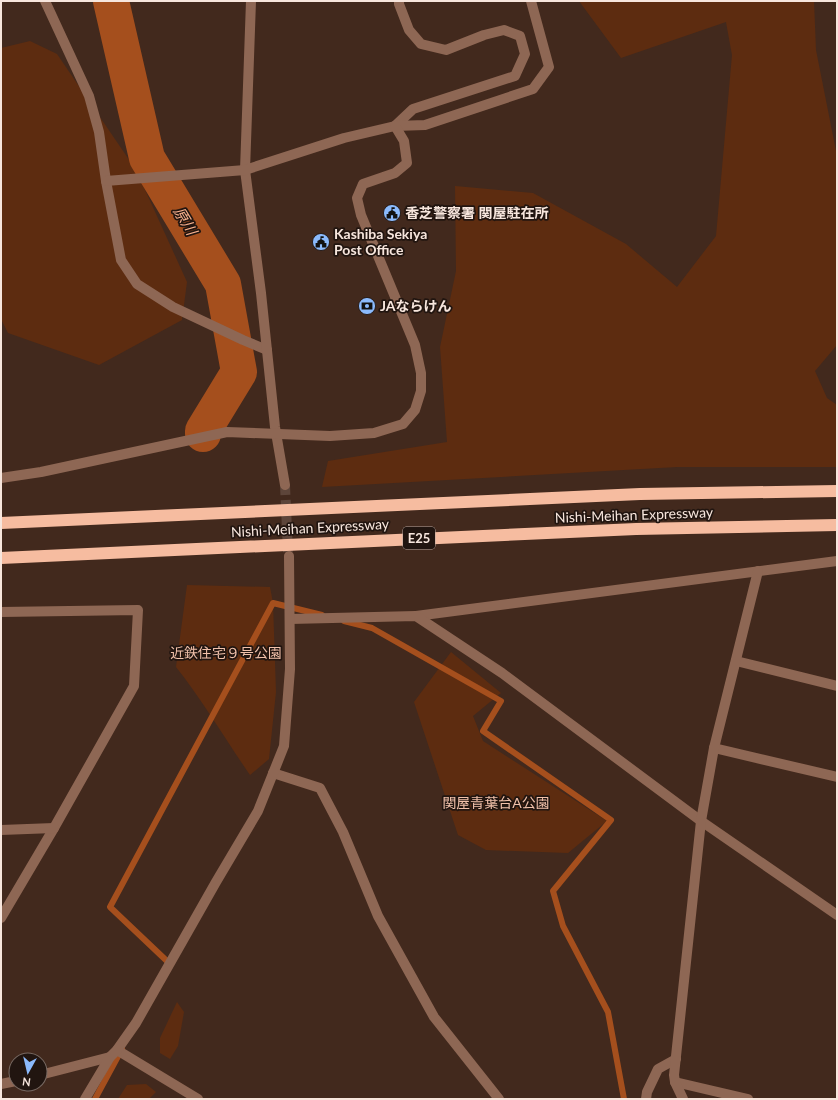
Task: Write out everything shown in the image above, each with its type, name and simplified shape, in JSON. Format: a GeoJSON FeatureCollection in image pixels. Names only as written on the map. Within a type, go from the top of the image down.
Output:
{"type":"FeatureCollection","features":[{"type":"Feature","properties":{"kind":"highway","name":"Nishi-Meihan Expressway"},"geometry":{"type":"LineString","coordinates":[[1,523],[633,494],[837,490]]}},
{"type":"Feature","properties":{"kind":"highway","name":"Nishi-Meihan Expressway"},"geometry":{"type":"LineString","coordinates":[[1,558],[604,530],[837,525]]}},
{"type":"Feature","properties":{"kind":"street"},"geometry":{"type":"LineString","coordinates":[[45,1],[89,96],[99,132],[106,181],[121,260],[137,284],[172,307],[267,350]]}},
{"type":"Feature","properties":{"kind":"street"},"geometry":{"type":"LineString","coordinates":[[251,1],[245,170],[276,434],[285,484]]}},
{"type":"Feature","properties":{"kind":"street"},"geometry":{"type":"LineString","coordinates":[[395,126],[414,109],[515,76],[525,54],[520,36],[504,30],[484,35],[446,50],[421,44],[409,30],[399,4],[400,1]]}},
{"type":"Feature","properties":{"kind":"street"},"geometry":{"type":"LineString","coordinates":[[106,181],[245,170],[344,138],[395,126],[425,125],[533,89],[549,67],[531,1]]}},
{"type":"Feature","properties":{"kind":"street"},"geometry":{"type":"LineString","coordinates":[[1,478],[41,472],[227,432],[330,436],[374,433],[403,424],[415,410],[421,391],[421,372],[414,345],[361,215],[357,198],[362,184],[375,178],[395,173],[407,163],[404,141],[395,126]]}},
{"type":"Feature","properties":{"kind":"street"},"geometry":{"type":"LineString","coordinates":[[85,1099],[113,1054],[136,1023],[258,811],[284,746],[290,669],[288,556]]}},
{"type":"Feature","properties":{"kind":"street"},"geometry":{"type":"LineString","coordinates":[[290,619],[416,616],[837,561]]}},
{"type":"Feature","properties":{"kind":"street"},"geometry":{"type":"LineString","coordinates":[[683,1099],[675,1082],[674,1075],[701,821],[714,748],[758,571]]}},
{"type":"Feature","properties":{"kind":"street"},"geometry":{"type":"LineString","coordinates":[[1,612],[138,610],[134,686],[54,828],[1,918]]}},
{"type":"Feature","properties":{"kind":"street"},"geometry":{"type":"LineString","coordinates":[[416,616],[502,672],[701,821],[837,915]]}},
{"type":"Feature","properties":{"kind":"street"},"geometry":{"type":"LineString","coordinates":[[736,661],[837,686]]}},
{"type":"Feature","properties":{"kind":"street"},"geometry":{"type":"LineString","coordinates":[[714,748],[837,777]]}},
{"type":"Feature","properties":{"kind":"street"},"geometry":{"type":"LineString","coordinates":[[273,773],[320,788],[343,832],[378,916],[434,1017],[499,1099]]}},
{"type":"Feature","properties":{"kind":"street"},"geometry":{"type":"LineString","coordinates":[[1,830],[54,828]]}},
{"type":"Feature","properties":{"kind":"street"},"geometry":{"type":"LineString","coordinates":[[48,1073],[113,1054],[198,1099]]}},
{"type":"Feature","properties":{"kind":"street"},"geometry":{"type":"LineString","coordinates":[[646,1099],[647,1092],[658,1069],[676,1059]]}},
{"type":"Feature","properties":{"kind":"street"},"geometry":{"type":"LineString","coordinates":[[675,1082],[748,1099]]}},
{"type":"Feature","properties":{"kind":"green space"},"geometry":{"type":"Polygon","coordinates":[[[579,1],[814,1],[816,50],[837,156],[837,345],[815,371],[827,398],[837,405],[837,467],[677,467],[322,487],[328,461],[447,442],[440,347],[456,271],[455,186],[533,193],[626,244],[677,287],[716,236],[732,55],[726,22],[621,58],[579,1]]]}},
{"type":"Feature","properties":{"kind":"green space"},"geometry":{"type":"Polygon","coordinates":[[[30,41],[57,54],[136,170],[187,282],[182,320],[99,365],[8,333],[1,319],[1,48],[30,41]]]}},
{"type":"Feature","properties":{"kind":"green space","name":"近鉄住宅９号公園"},"geometry":{"type":"Polygon","coordinates":[[[187,585],[270,587],[273,603],[276,692],[269,759],[250,775],[205,707],[176,667],[187,585]]]}},
{"type":"Feature","properties":{"kind":"green space","name":"関屋青葉台A公園"},"geometry":{"type":"Polygon","coordinates":[[[451,652],[501,693],[473,716],[483,741],[607,821],[568,853],[486,850],[458,835],[414,702],[451,652]]]}},
{"type":"Feature","properties":{"kind":"green space"},"geometry":{"type":"Polygon","coordinates":[[[177,1002],[184,1012],[178,1046],[170,1059],[160,1053],[160,1038],[177,1002]]]}},
{"type":"Feature","properties":{"kind":"green space"},"geometry":{"type":"Polygon","coordinates":[[[146,1084],[156,1092],[149,1099],[118,1099],[127,1085],[146,1084]]]}},
{"type":"Feature","properties":{"kind":"waterway","name":"原川"},"geometry":{"type":"LineString","coordinates":[[111,1],[147,158],[223,284],[239,372],[203,431],[203,434]]}},
{"type":"Feature","properties":{"kind":"waterway"},"geometry":{"type":"LineString","coordinates":[[168,966],[169,963],[110,907],[273,603],[322,615]]}},
{"type":"Feature","properties":{"kind":"waterway"},"geometry":{"type":"LineString","coordinates":[[344,621],[372,628],[501,701],[483,731],[611,820],[553,891],[563,926],[608,1012],[624,1099]]}},
{"type":"Feature","properties":{"kind":"waterway"},"geometry":{"type":"LineString","coordinates":[[95,1099],[122,1049]]}},
{"type":"Feature","properties":{"kind":"tunnel"},"geometry":{"type":"LineString","coordinates":[[285,485],[288,552]]}},
{"type":"Feature","properties":{"kind":"place","name":"香芝警察署 関屋駐在所"},"geometry":{"type":"Point","coordinates":[392,213]}},
{"type":"Feature","properties":{"kind":"place","name":"Kashiba Sekiya Post Office"},"geometry":{"type":"Point","coordinates":[321,242]}},
{"type":"Feature","properties":{"kind":"place","name":"JAならけん"},"geometry":{"type":"Point","coordinates":[367,306]}}]}
